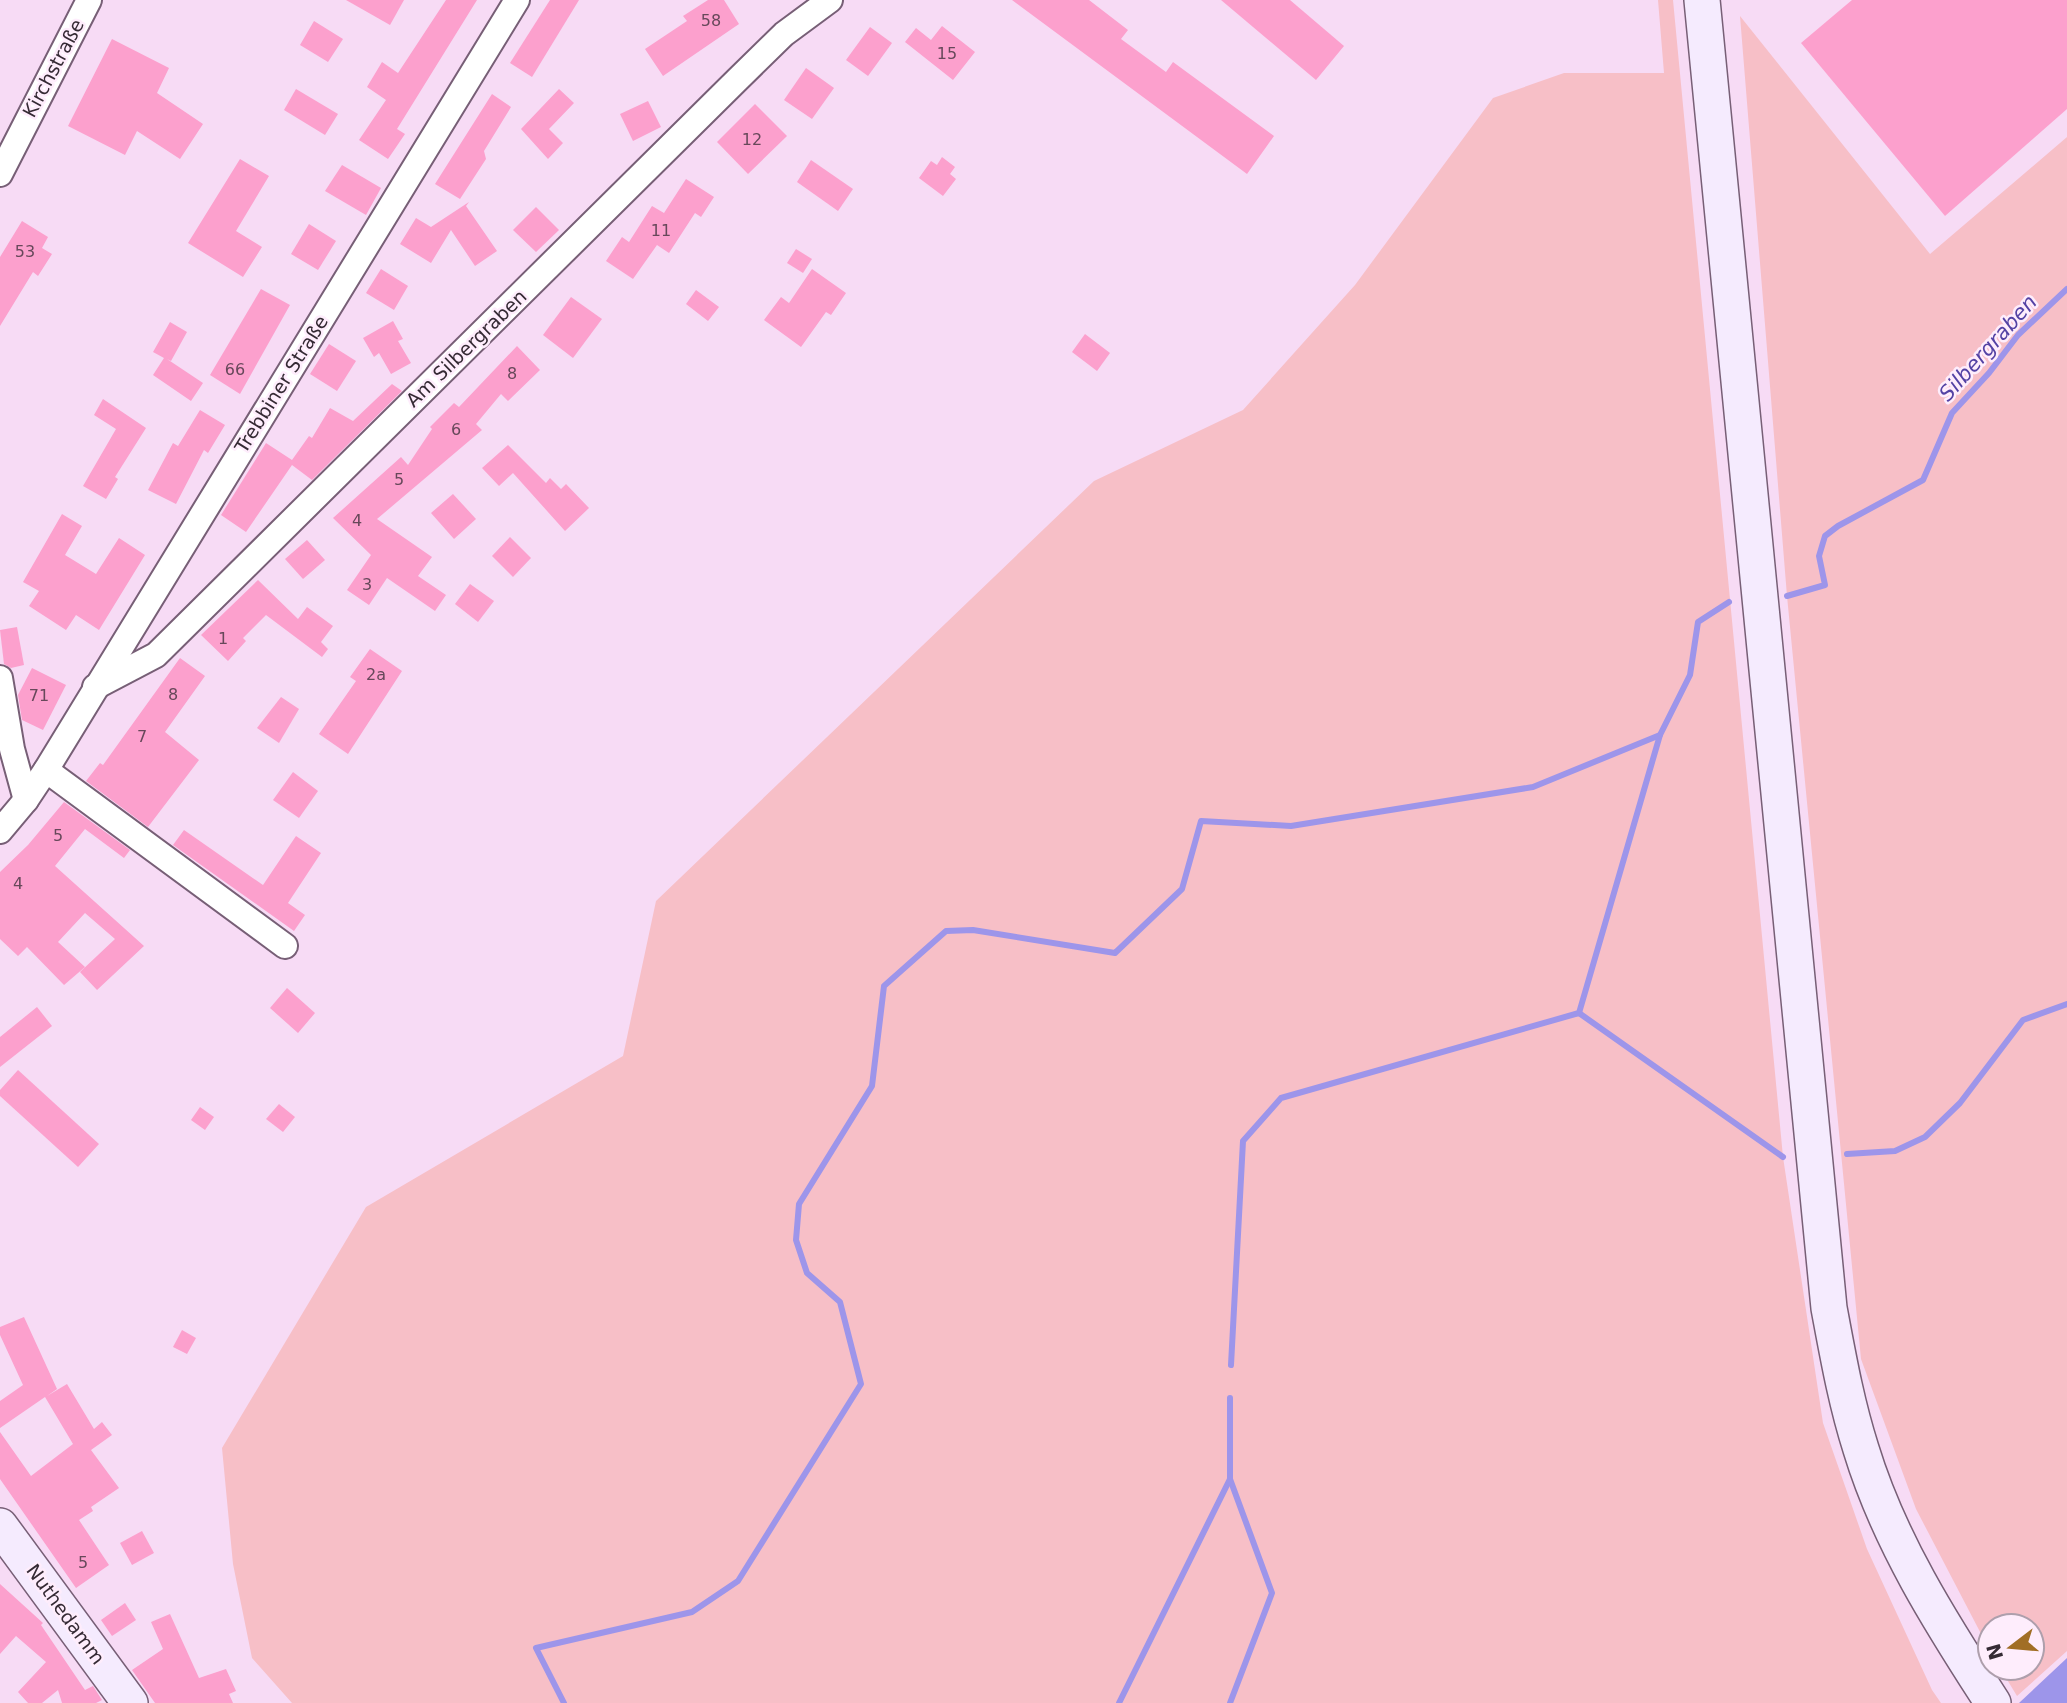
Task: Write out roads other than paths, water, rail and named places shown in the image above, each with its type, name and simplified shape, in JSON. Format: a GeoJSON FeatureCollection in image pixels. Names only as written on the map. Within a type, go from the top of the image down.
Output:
{"type":"FeatureCollection","features":[{"type":"Feature","properties":{"kind":"main road"},"geometry":{"type":"LineString","coordinates":[[1702,0],[1829,1308],[1843,1385],[1861,1450],[1895,1536],[1924,1592],[1993,1703]]}},
{"type":"Feature","properties":{"kind":"main road","name":"Nuthedamm"},"geometry":{"type":"LineString","coordinates":[[0,1526],[130,1703]]}},
{"type":"Feature","properties":{"kind":"street","name":"Kirchstraße"},"geometry":{"type":"LineString","coordinates":[[0,174],[89,0]]}},
{"type":"Feature","properties":{"kind":"street","name":"Trebbiner Straße"},"geometry":{"type":"LineString","coordinates":[[0,831],[46,770],[516,0]]}},
{"type":"Feature","properties":{"kind":"street","name":"Am Silbergraben"},"geometry":{"type":"LineString","coordinates":[[95,687],[156,655],[784,34],[830,0]]}},
{"type":"Feature","properties":{"kind":"street"},"geometry":{"type":"LineString","coordinates":[[0,678],[12,749],[26,800]]}},
{"type":"Feature","properties":{"kind":"street"},"geometry":{"type":"LineString","coordinates":[[46,770],[285,946]]}},
{"type":"Feature","properties":{"kind":"waterway","name":"Silbergraben"},"geometry":{"type":"LineString","coordinates":[[1787,596],[1825,585],[1819,556],[1825,536],[1838,526],[1923,480],[1952,413],[1989,373],[2018,335],[2067,289]]}},
{"type":"Feature","properties":{"kind":"waterway"},"geometry":{"type":"LineString","coordinates":[[564,1703],[536,1648],[692,1612],[738,1581],[861,1384],[840,1302],[807,1273],[796,1240],[799,1204],[872,1086],[884,986],[946,931],[973,930],[1115,953],[1182,889],[1201,821],[1291,826],[1533,787],[1660,735],[1690,675],[1698,622],[1729,602]]}},
{"type":"Feature","properties":{"kind":"waterway"},"geometry":{"type":"LineString","coordinates":[[1231,1365],[1243,1141],[1281,1098],[1579,1013],[1660,735]]}},
{"type":"Feature","properties":{"kind":"waterway"},"geometry":{"type":"LineString","coordinates":[[1847,1154],[1895,1151],[1925,1137],[1960,1103],[2023,1020],[2067,1004]]}},
{"type":"Feature","properties":{"kind":"waterway"},"geometry":{"type":"LineString","coordinates":[[1579,1013],[1783,1157]]}},
{"type":"Feature","properties":{"kind":"waterway"},"geometry":{"type":"LineString","coordinates":[[1119,1703],[1230,1479],[1230,1398]]}},
{"type":"Feature","properties":{"kind":"waterway"},"geometry":{"type":"LineString","coordinates":[[1230,1479],[1272,1593],[1230,1703]]}}]}
